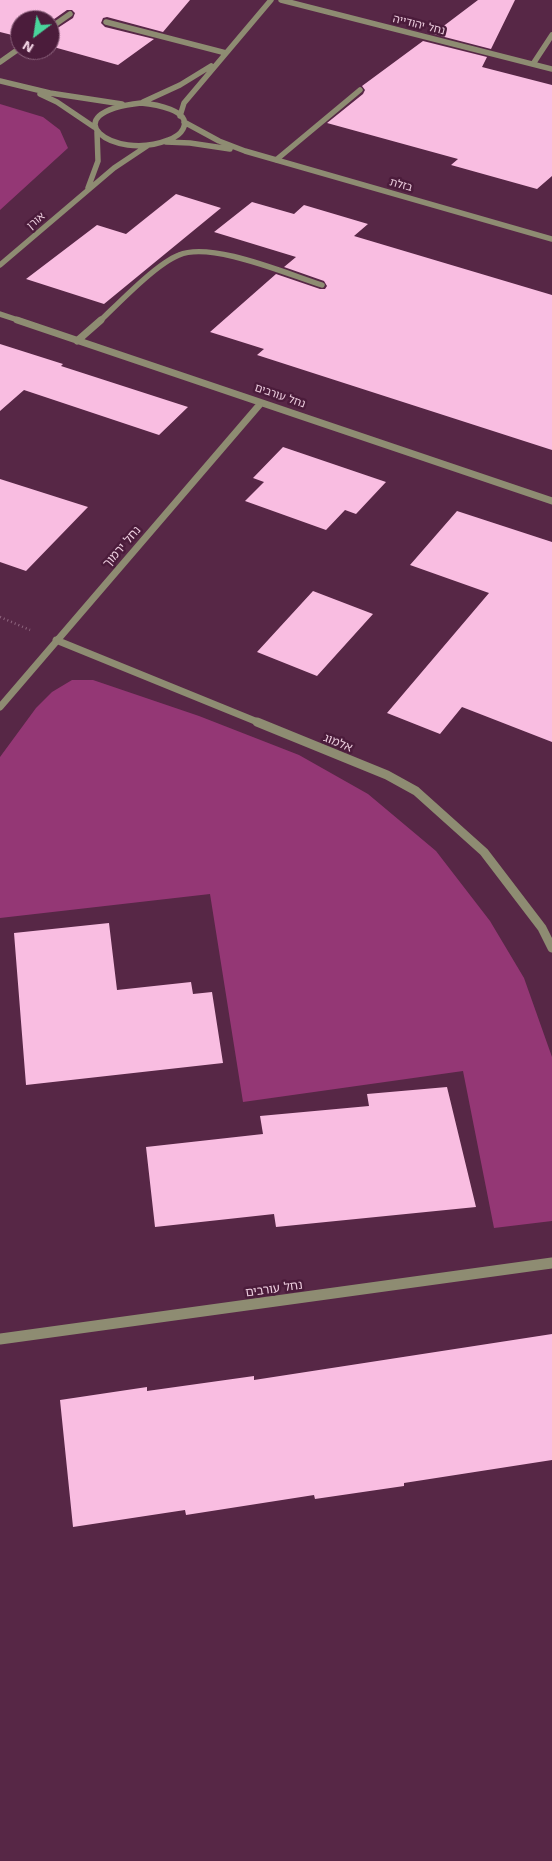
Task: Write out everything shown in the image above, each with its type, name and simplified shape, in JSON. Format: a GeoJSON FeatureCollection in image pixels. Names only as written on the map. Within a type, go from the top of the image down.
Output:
{"type":"FeatureCollection","features":[{"type":"Feature","properties":{"kind":"street"},"geometry":{"type":"LineString","coordinates":[[21,87],[57,102],[96,130],[103,138],[123,144],[150,145],[163,142],[181,132],[184,125],[182,119],[184,102],[271,0]]}},
{"type":"Feature","properties":{"kind":"street","name":"נחל יהודייה"},"geometry":{"type":"LineString","coordinates":[[281,0],[552,69]]}},
{"type":"Feature","properties":{"kind":"street"},"geometry":{"type":"LineString","coordinates":[[60,21],[70,14]]}},
{"type":"Feature","properties":{"kind":"street"},"geometry":{"type":"LineString","coordinates":[[106,22],[226,53]]}},
{"type":"Feature","properties":{"kind":"street"},"geometry":{"type":"LineString","coordinates":[[533,64],[552,35]]}},
{"type":"Feature","properties":{"kind":"street"},"geometry":{"type":"LineString","coordinates":[[96,130],[95,121],[107,110],[141,103],[180,84],[219,60]]}},
{"type":"Feature","properties":{"kind":"street"},"geometry":{"type":"LineString","coordinates":[[0,81],[74,97],[129,104]]}},
{"type":"Feature","properties":{"kind":"street"},"geometry":{"type":"LineString","coordinates":[[276,160],[360,90]]}},
{"type":"Feature","properties":{"kind":"street","name":"בזלת"},"geometry":{"type":"LineString","coordinates":[[141,103],[166,107],[182,119],[219,140],[245,151],[552,239]]}},
{"type":"Feature","properties":{"kind":"street","name":"אורן"},"geometry":{"type":"LineString","coordinates":[[85,192],[99,162],[100,150],[96,130]]}},
{"type":"Feature","properties":{"kind":"street","name":"בזלת"},"geometry":{"type":"LineString","coordinates":[[163,142],[190,143],[245,151]]}},
{"type":"Feature","properties":{"kind":"street","name":"אורן"},"geometry":{"type":"LineString","coordinates":[[0,265],[85,192],[132,155],[150,145]]}},
{"type":"Feature","properties":{"kind":"street"},"geometry":{"type":"LineString","coordinates":[[78,341],[166,263],[175,256],[185,252],[210,250],[322,286]]}},
{"type":"Feature","properties":{"kind":"street","name":"נחל עורבים"},"geometry":{"type":"LineString","coordinates":[[0,314],[552,501]]}},
{"type":"Feature","properties":{"kind":"street","name":"נחל ירמוך"},"geometry":{"type":"LineString","coordinates":[[0,707],[261,402]]}},
{"type":"Feature","properties":{"kind":"street","name":"אלמוג"},"geometry":{"type":"LineString","coordinates":[[56,640],[387,775],[416,791],[484,852],[542,928],[552,948]]}},
{"type":"Feature","properties":{"kind":"street","name":"נחל עורבים"},"geometry":{"type":"LineString","coordinates":[[0,1339],[552,1263]]}},
{"type":"Feature","properties":{"kind":"shaded area"},"geometry":{"type":"Polygon","coordinates":[[[0,104],[43,117],[60,130],[68,148],[0,210],[0,104]]]}},
{"type":"Feature","properties":{"kind":"shaded area"},"geometry":{"type":"Polygon","coordinates":[[[72,680],[93,680],[199,716],[299,755],[368,794],[436,851],[490,921],[524,978],[552,1057],[552,1221],[494,1228],[463,1071],[243,1102],[210,894],[0,918],[0,757],[36,708],[52,692],[72,680]]]}},
{"type":"Feature","properties":{"kind":"building"},"geometry":{"type":"Polygon","coordinates":[[[0,0],[190,0],[163,32],[107,17],[103,18],[101,23],[105,27],[154,39],[118,65],[60,49],[60,26],[73,18],[75,13],[72,10],[67,10],[60,15],[60,10],[10,10],[10,34],[0,32],[0,0]]]}},
{"type":"Feature","properties":{"kind":"building"},"geometry":{"type":"Polygon","coordinates":[[[478,0],[515,0],[491,49],[433,34],[478,0]]]}},
{"type":"Feature","properties":{"kind":"building"},"geometry":{"type":"Polygon","coordinates":[[[423,41],[487,57],[482,67],[552,85],[552,176],[537,189],[451,165],[458,159],[327,123],[363,94],[365,90],[362,86],[423,41]]]}},
{"type":"Feature","properties":{"kind":"building"},"geometry":{"type":"Polygon","coordinates":[[[176,194],[221,208],[104,304],[26,279],[97,225],[126,234],[176,194]]]}},
{"type":"Feature","properties":{"kind":"building"},"geometry":{"type":"Polygon","coordinates":[[[252,202],[294,214],[304,205],[368,224],[354,236],[552,295],[552,450],[257,355],[264,349],[210,332],[276,274],[320,289],[325,289],[327,286],[324,281],[284,267],[296,257],[214,232],[252,202]]]}},
{"type":"Feature","properties":{"kind":"building"},"geometry":{"type":"Polygon","coordinates":[[[0,344],[188,407],[159,435],[24,390],[0,411],[0,344]]]}},
{"type":"Feature","properties":{"kind":"building"},"geometry":{"type":"Polygon","coordinates":[[[283,447],[386,482],[356,514],[345,510],[326,530],[245,501],[264,482],[253,478],[283,447]]]}},
{"type":"Feature","properties":{"kind":"building"},"geometry":{"type":"Polygon","coordinates":[[[0,479],[88,507],[26,571],[0,562],[0,479]]]}},
{"type":"Feature","properties":{"kind":"building"},"geometry":{"type":"Polygon","coordinates":[[[457,511],[552,542],[552,742],[462,707],[440,734],[387,713],[489,593],[410,565],[457,511]]]}},
{"type":"Feature","properties":{"kind":"building"},"geometry":{"type":"Polygon","coordinates":[[[313,591],[373,614],[317,676],[257,652],[313,591]]]}},
{"type":"Feature","properties":{"kind":"building"},"geometry":{"type":"Polygon","coordinates":[[[109,923],[117,990],[191,982],[193,994],[212,992],[223,1063],[26,1085],[14,933],[109,923]]]}},
{"type":"Feature","properties":{"kind":"building"},"geometry":{"type":"Polygon","coordinates":[[[447,1087],[476,1207],[276,1227],[274,1214],[155,1227],[146,1147],[263,1134],[260,1116],[369,1106],[367,1094],[447,1087]]]}},
{"type":"Feature","properties":{"kind":"building"},"geometry":{"type":"Polygon","coordinates":[[[552,1334],[552,1460],[404,1483],[404,1486],[315,1499],[314,1495],[186,1515],[185,1510],[73,1527],[60,1400],[147,1387],[147,1391],[254,1376],[254,1380],[552,1334]]]}}]}
